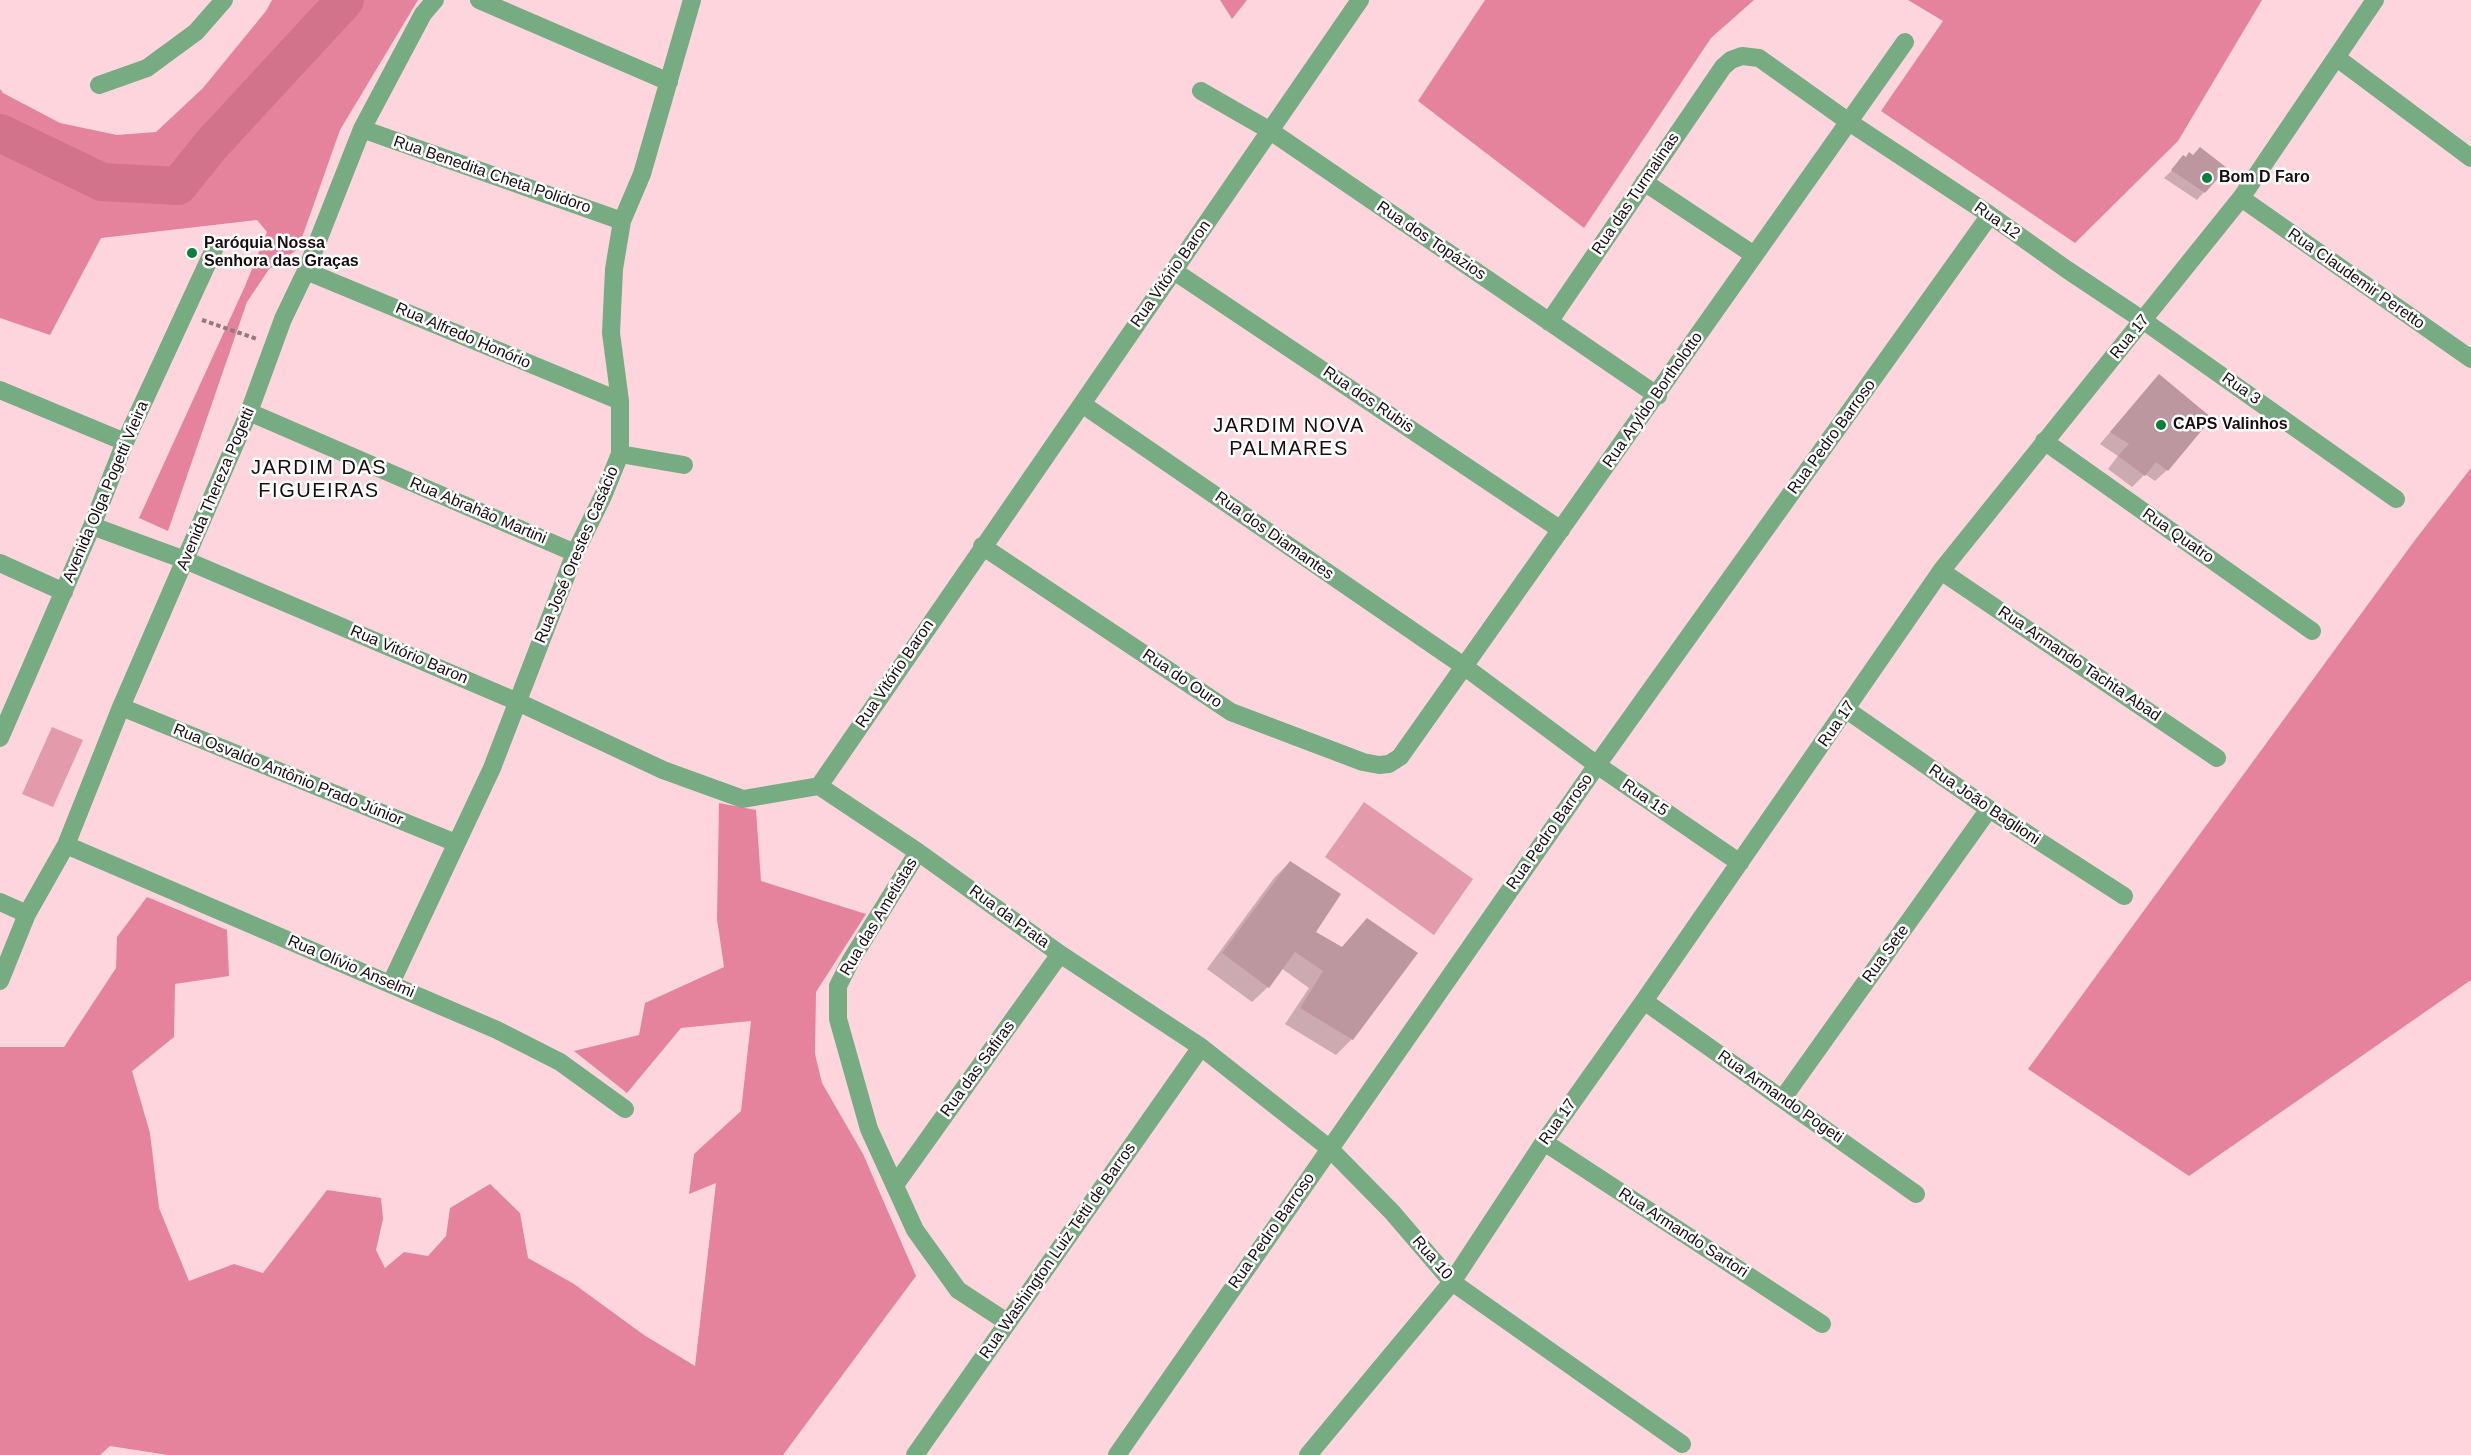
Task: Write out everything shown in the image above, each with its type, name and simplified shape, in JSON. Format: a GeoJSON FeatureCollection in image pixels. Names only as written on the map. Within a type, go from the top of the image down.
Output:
{"type":"FeatureCollection","features":[{"type":"Feature","properties":{"kind":"street"},"geometry":{"type":"LineString","coordinates":[[99,85],[147,68],[196,32],[224,0]]}},
{"type":"Feature","properties":{"kind":"street","name":"Avenida Thereza Pogetti"},"geometry":{"type":"LineString","coordinates":[[0,981],[27,914],[66,845],[121,707],[249,412],[283,319],[306,271],[362,129],[423,14],[435,0]]}},
{"type":"Feature","properties":{"kind":"street"},"geometry":{"type":"LineString","coordinates":[[479,0],[669,82]]}},
{"type":"Feature","properties":{"kind":"street","name":"Rua José Orestes Casácio"},"geometry":{"type":"LineString","coordinates":[[392,983],[492,768],[574,553],[603,496],[620,454],[620,401],[611,333],[614,269],[622,221],[642,174],[692,0]]}},
{"type":"Feature","properties":{"kind":"street","name":"Rua Vitório Baron"},"geometry":{"type":"LineString","coordinates":[[92,526],[186,560],[518,702],[663,770],[743,799],[819,786],[982,546],[1360,0]]}},
{"type":"Feature","properties":{"kind":"street","name":"Rua 17"},"geometry":{"type":"LineString","coordinates":[[1308,1455],[1452,1282],[1544,1142],[1847,710],[1941,571],[2241,198],[2375,0]]}},
{"type":"Feature","properties":{"kind":"street","name":"Rua Aryldo Bortholotto"},"geometry":{"type":"LineString","coordinates":[[1400,758],[1658,396],[1754,255],[1905,42]]}},
{"type":"Feature","properties":{"kind":"street","name":"Rua 12"},"geometry":{"type":"LineString","coordinates":[[1722,67],[1742,56],[1759,58],[1849,122],[2144,321]]}},
{"type":"Feature","properties":{"kind":"street"},"geometry":{"type":"LineString","coordinates":[[2337,58],[2471,158]]}},
{"type":"Feature","properties":{"kind":"street","name":"Rua das Turmalinas"},"geometry":{"type":"LineString","coordinates":[[1549,322],[1722,67]]}},
{"type":"Feature","properties":{"kind":"street","name":"Rua dos Topázios"},"geometry":{"type":"LineString","coordinates":[[1201,91],[1269,130],[1658,396]]}},
{"type":"Feature","properties":{"kind":"street","name":"Rua Benedita Cheta Polidoro"},"geometry":{"type":"LineString","coordinates":[[362,129],[622,221]]}},
{"type":"Feature","properties":{"kind":"street"},"geometry":{"type":"LineString","coordinates":[[1644,182],[1754,255]]}},
{"type":"Feature","properties":{"kind":"street","name":"Rua Claudemir Peretto"},"geometry":{"type":"LineString","coordinates":[[2241,198],[2471,359]]}},
{"type":"Feature","properties":{"kind":"street","name":"Rua Pedro Barroso"},"geometry":{"type":"LineString","coordinates":[[1117,1455],[1597,765],[1990,215]]}},
{"type":"Feature","properties":{"kind":"street","name":"Avenida Olga Pogetti Vieira"},"geometry":{"type":"LineString","coordinates":[[1,734],[64,592],[125,442],[215,247]]}},
{"type":"Feature","properties":{"kind":"street","name":"Rua Alfredo Honório"},"geometry":{"type":"LineString","coordinates":[[306,271],[620,401]]}},
{"type":"Feature","properties":{"kind":"street","name":"Rua dos Rubis"},"geometry":{"type":"LineString","coordinates":[[1174,271],[1561,530]]}},
{"type":"Feature","properties":{"kind":"street","name":"Rua 3"},"geometry":{"type":"LineString","coordinates":[[2144,321],[2396,499]]}},
{"type":"Feature","properties":{"kind":"street"},"geometry":{"type":"LineString","coordinates":[[0,390],[125,442]]}},
{"type":"Feature","properties":{"kind":"street","name":"Rua dos Diamantes"},"geometry":{"type":"LineString","coordinates":[[1082,404],[1465,668]]}},
{"type":"Feature","properties":{"kind":"street","name":"Rua Abrahão Martini"},"geometry":{"type":"LineString","coordinates":[[249,412],[574,553]]}},
{"type":"Feature","properties":{"kind":"street","name":"Rua Quatro"},"geometry":{"type":"LineString","coordinates":[[2044,441],[2312,630]]}},
{"type":"Feature","properties":{"kind":"street"},"geometry":{"type":"LineString","coordinates":[[620,454],[684,465]]}},
{"type":"Feature","properties":{"kind":"street","name":"Rua do Ouro"},"geometry":{"type":"LineString","coordinates":[[982,546],[1231,712],[1363,762],[1389,764],[1400,758]]}},
{"type":"Feature","properties":{"kind":"street"},"geometry":{"type":"LineString","coordinates":[[0,563],[64,592]]}},
{"type":"Feature","properties":{"kind":"street","name":"Rua Armando Tachta Abad"},"geometry":{"type":"LineString","coordinates":[[1941,571],[2217,758]]}},
{"type":"Feature","properties":{"kind":"street","name":"Rua 15"},"geometry":{"type":"LineString","coordinates":[[1465,668],[1597,765],[1740,863]]}},
{"type":"Feature","properties":{"kind":"street","name":"Rua Osvaldo Antônio Prado Júnior"},"geometry":{"type":"LineString","coordinates":[[121,707],[456,843]]}},
{"type":"Feature","properties":{"kind":"street","name":"Rua João Baglioni"},"geometry":{"type":"LineString","coordinates":[[1847,710],[1989,809],[2124,896]]}},
{"type":"Feature","properties":{"kind":"street","name":"Rua da Prata"},"geometry":{"type":"LineString","coordinates":[[819,786],[918,852],[1060,954],[1201,1047]]}},
{"type":"Feature","properties":{"kind":"street","name":"Rua Sete"},"geometry":{"type":"LineString","coordinates":[[1783,1098],[1989,809]]}},
{"type":"Feature","properties":{"kind":"street","name":"Rua Olívio Anselmi"},"geometry":{"type":"LineString","coordinates":[[66,845],[497,1030],[560,1062],[625,1109]]}},
{"type":"Feature","properties":{"kind":"street","name":"Rua das Ametistas"},"geometry":{"type":"LineString","coordinates":[[918,852],[851,960],[838,986],[838,1019],[869,1129],[915,1230],[958,1290],[1007,1322]]}},
{"type":"Feature","properties":{"kind":"street"},"geometry":{"type":"LineString","coordinates":[[0,902],[27,914]]}},
{"type":"Feature","properties":{"kind":"street","name":"Rua das Safiras"},"geometry":{"type":"LineString","coordinates":[[895,1185],[1060,954]]}},
{"type":"Feature","properties":{"kind":"street","name":"Rua Armando Pogeti"},"geometry":{"type":"LineString","coordinates":[[1644,1001],[1916,1194]]}},
{"type":"Feature","properties":{"kind":"street","name":"Rua 10"},"geometry":{"type":"LineString","coordinates":[[1201,1047],[1329,1148],[1392,1212],[1452,1282],[1682,1443]]}},
{"type":"Feature","properties":{"kind":"street","name":"Rua Washington Luiz Tetti de Barros"},"geometry":{"type":"LineString","coordinates":[[915,1455],[1201,1047]]}},
{"type":"Feature","properties":{"kind":"street","name":"Rua Armando Sartori"},"geometry":{"type":"LineString","coordinates":[[1544,1142],[1822,1324]]}},
{"type":"Feature","properties":{"kind":"path"},"geometry":{"type":"LineString","coordinates":[[184,314],[243,335]]}},
{"type":"Feature","properties":{"kind":"shaded area"},"geometry":{"type":"Polygon","coordinates":[[[272,0],[418,0],[340,130],[298,249],[269,269],[247,302],[168,531],[139,518],[245,286],[267,232],[257,220],[101,238],[50,335],[0,318],[0,89],[3,93],[60,123],[117,135],[156,132],[203,88],[266,11],[272,0]]]}},
{"type":"Feature","properties":{"kind":"shaded area"},"geometry":{"type":"Polygon","coordinates":[[[1220,0],[1247,0],[1232,19],[1220,0]]]}},
{"type":"Feature","properties":{"kind":"shaded area"},"geometry":{"type":"Polygon","coordinates":[[[1485,0],[1754,0],[1711,38],[1584,228],[1418,101],[1485,0]]]}},
{"type":"Feature","properties":{"kind":"shaded area"},"geometry":{"type":"Polygon","coordinates":[[[1908,0],[2262,0],[2178,141],[2075,243],[1881,111],[1943,21],[1908,0]]]}},
{"type":"Feature","properties":{"kind":"shaded area"},"geometry":{"type":"Polygon","coordinates":[[[2471,468],[2471,980],[2189,1176],[2028,1069],[2415,540],[2471,468]]]}},
{"type":"Feature","properties":{"kind":"shaded area"},"geometry":{"type":"Polygon","coordinates":[[[52,727],[83,740],[53,807],[22,794],[52,727]]]}},
{"type":"Feature","properties":{"kind":"shaded area"},"geometry":{"type":"Polygon","coordinates":[[[1364,802],[1473,879],[1434,935],[1325,857],[1364,802]]]}},
{"type":"Feature","properties":{"kind":"shaded area"},"geometry":{"type":"Polygon","coordinates":[[[719,803],[756,810],[761,881],[866,914],[816,992],[815,1054],[822,1083],[863,1154],[916,1276],[783,1455],[168,1455],[110,1446],[100,1455],[0,1455],[0,1047],[64,1047],[116,968],[117,937],[147,897],[227,930],[229,976],[175,984],[174,1037],[132,1071],[150,1133],[159,1208],[189,1281],[234,1264],[263,1273],[327,1190],[381,1198],[383,1219],[376,1250],[385,1268],[404,1252],[428,1256],[446,1236],[450,1208],[490,1184],[520,1213],[528,1258],[574,1284],[644,1335],[695,1366],[716,1183],[689,1194],[694,1154],[741,1111],[751,1021],[681,1028],[627,1093],[574,1051],[639,1035],[645,1003],[724,967],[717,919],[719,803]]]}},
{"type":"Feature","properties":{"kind":"building"},"geometry":{"type":"Polygon","coordinates":[[[2200,147],[2227,168],[2205,193],[2171,170],[2183,155],[2186,157],[2189,152],[2193,155],[2200,147]]]}},
{"type":"Feature","properties":{"kind":"building","name":"CAPS Valinhos"},"geometry":{"type":"Polygon","coordinates":[[[2159,374],[2212,418],[2168,471],[2156,462],[2145,476],[2118,456],[2129,444],[2110,432],[2159,374]]]}},
{"type":"Feature","properties":{"kind":"building"},"geometry":{"type":"Polygon","coordinates":[[[1290,861],[1341,894],[1316,932],[1342,947],[1367,918],[1418,953],[1353,1040],[1300,1008],[1323,971],[1295,952],[1269,988],[1222,953],[1290,861]]]}},
{"type":"Feature","properties":{"kind":"waterway"},"geometry":{"type":"LineString","coordinates":[[0,133],[102,182],[178,186],[212,144],[345,0]]}},
{"type":"Feature","properties":{"kind":"place","name":"Bom D Faro"},"geometry":{"type":"Point","coordinates":[2207,178]}},
{"type":"Feature","properties":{"kind":"place","name":"Paróquia Nossa Senhora das Graças"},"geometry":{"type":"Point","coordinates":[192,253]}},
{"type":"Feature","properties":{"kind":"place","name":"CAPS Valinhos"},"geometry":{"type":"Point","coordinates":[2161,425]}},
{"type":"Feature","properties":{"kind":"district","name":"JARDIM NOVA PALMARES"},"geometry":{"type":"Point","coordinates":[1289,438]}},
{"type":"Feature","properties":{"kind":"district","name":"JARDIM DAS FIGUEIRAS"},"geometry":{"type":"Point","coordinates":[319,480]}}]}
